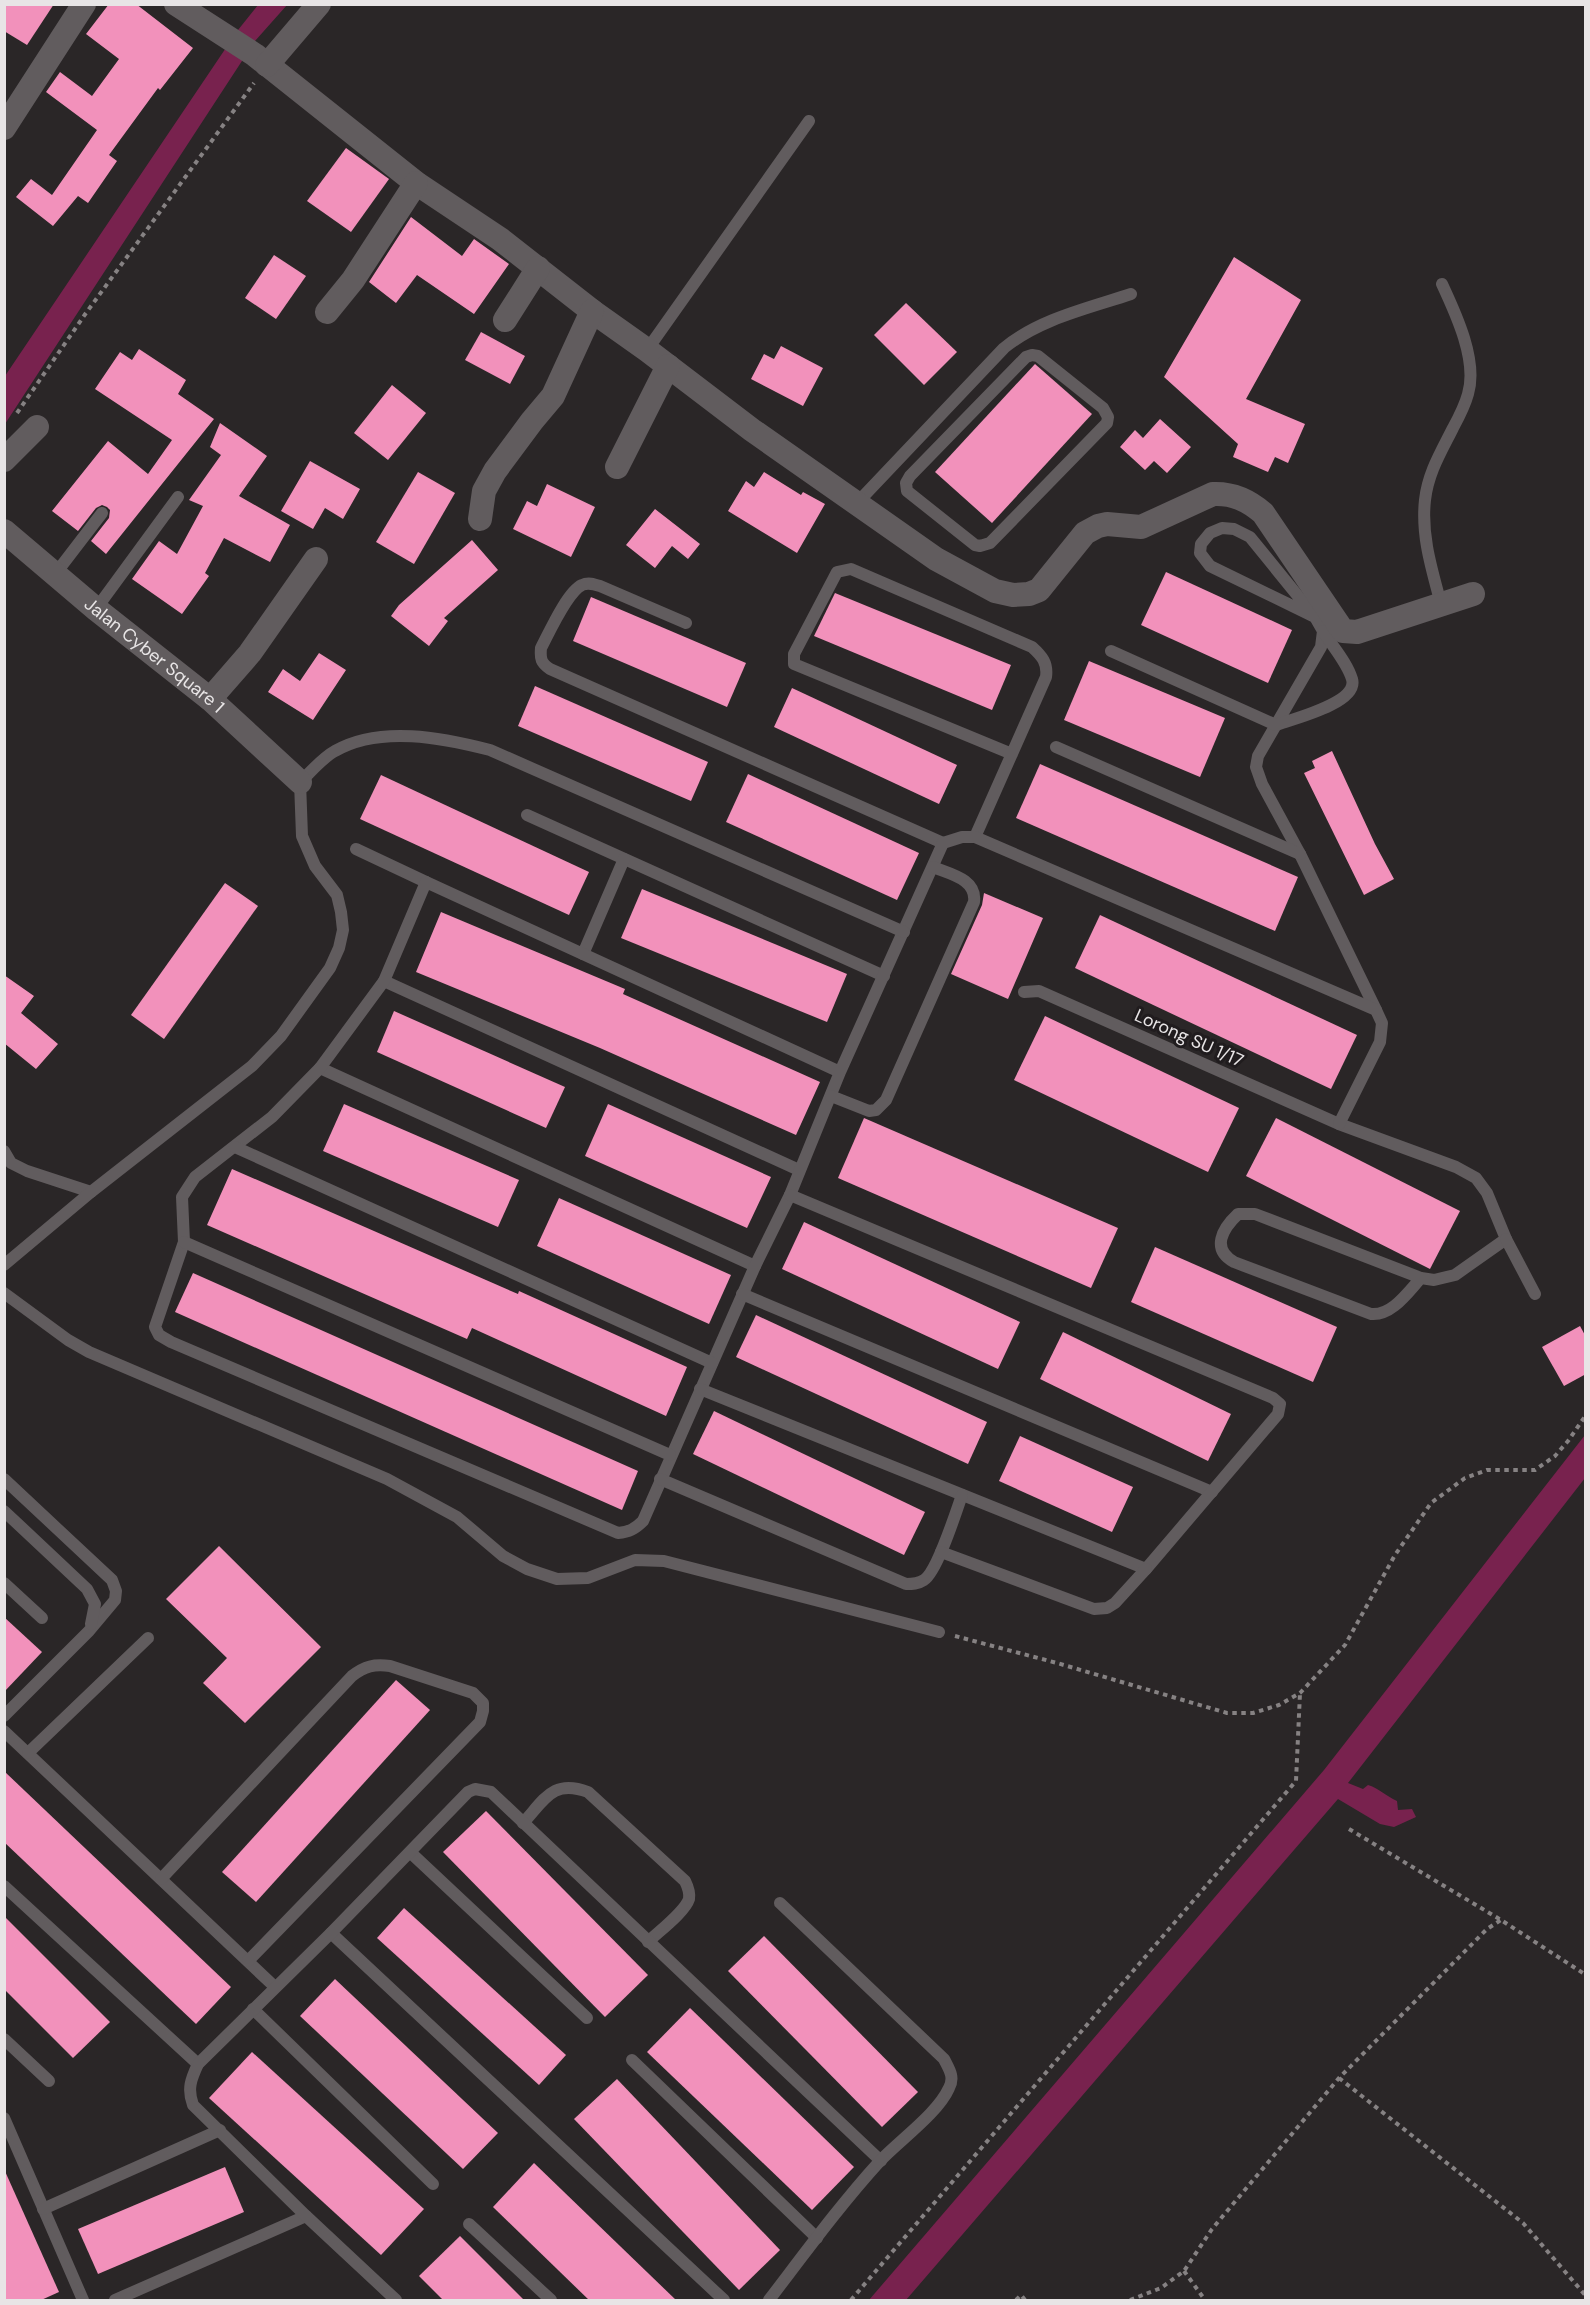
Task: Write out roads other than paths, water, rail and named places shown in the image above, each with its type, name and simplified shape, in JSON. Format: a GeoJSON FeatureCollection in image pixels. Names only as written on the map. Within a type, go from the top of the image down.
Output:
{"type":"FeatureCollection","features":[{"type":"Feature","properties":{"kind":"street"},"geometry":{"type":"LineString","coordinates":[[4,128],[84,4]]}},
{"type":"Feature","properties":{"kind":"street"},"geometry":{"type":"LineString","coordinates":[[177,4],[261,60],[416,183],[500,239],[592,311],[648,350],[752,430],[946,564],[995,591],[1013,596],[1039,590],[1085,533],[1091,529],[1107,524],[1141,527],[1213,494],[1224,493],[1251,503],[1263,513],[1342,631],[1357,632],[1473,594]]}},
{"type":"Feature","properties":{"kind":"street"},"geometry":{"type":"LineString","coordinates":[[261,60],[319,4]]}},
{"type":"Feature","properties":{"kind":"street"},"geometry":{"type":"LineString","coordinates":[[327,312],[353,280],[416,183]]}},
{"type":"Feature","properties":{"kind":"street"},"geometry":{"type":"LineString","coordinates":[[505,320],[538,268]]}},
{"type":"Feature","properties":{"kind":"street"},"geometry":{"type":"LineString","coordinates":[[480,519],[484,491],[495,471],[531,420],[553,396],[592,311]]}},
{"type":"Feature","properties":{"kind":"street"},"geometry":{"type":"LineString","coordinates":[[617,467],[668,366]]}},
{"type":"Feature","properties":{"kind":"street"},"geometry":{"type":"LineString","coordinates":[[4,460],[25,423]]}},
{"type":"Feature","properties":{"kind":"street","name":"Jalan Cyber Square 1"},"geometry":{"type":"LineString","coordinates":[[4,531],[96,609],[210,699],[300,782]]}},
{"type":"Feature","properties":{"kind":"street"},"geometry":{"type":"LineString","coordinates":[[210,699],[250,653],[316,559]]}},
{"type":"Feature","properties":{"kind":"lane"},"geometry":{"type":"LineString","coordinates":[[648,350],[809,121]]}},
{"type":"Feature","properties":{"kind":"lane"},"geometry":{"type":"LineString","coordinates":[[1441,604],[1425,544],[1425,501],[1431,470],[1469,393],[1470,361],[1443,284]]}},
{"type":"Feature","properties":{"kind":"lane"},"geometry":{"type":"LineString","coordinates":[[857,503],[1004,348],[1019,336],[1066,315],[1131,294]]}},
{"type":"Feature","properties":{"kind":"lane"},"geometry":{"type":"LineString","coordinates":[[1032,355],[1038,356],[1107,412],[1107,423],[1104,428],[986,545],[975,544],[907,491],[906,483],[910,476],[1026,357],[1032,355]]}},
{"type":"Feature","properties":{"kind":"lane"},"geometry":{"type":"LineString","coordinates":[[887,471],[910,476]]}},
{"type":"Feature","properties":{"kind":"lane"},"geometry":{"type":"LineString","coordinates":[[96,609],[178,497]]}},
{"type":"Feature","properties":{"kind":"lane"},"geometry":{"type":"LineString","coordinates":[[56,573],[102,513]]}},
{"type":"Feature","properties":{"kind":"lane"},"geometry":{"type":"LineString","coordinates":[[1112,651],[1276,725],[1333,704],[1343,699],[1351,691],[1352,680],[1348,670],[1315,617],[1250,537],[1234,529],[1222,528],[1210,533],[1201,544],[1200,553],[1210,567],[1315,617]]}},
{"type":"Feature","properties":{"kind":"lane"},"geometry":{"type":"LineString","coordinates":[[975,837],[1012,754],[1046,677],[1047,668],[1042,656],[1032,647],[851,569],[837,572],[794,654],[794,664],[1012,754]]}},
{"type":"Feature","properties":{"kind":"lane"},"geometry":{"type":"LineString","coordinates":[[686,623],[589,583],[580,586],[571,595],[541,648],[540,657],[542,664],[549,669],[944,843],[962,837],[975,837],[1376,1010]]}},
{"type":"Feature","properties":{"kind":"lane"},"geometry":{"type":"LineString","coordinates":[[1323,631],[1321,647],[1258,756],[1256,767],[1262,784],[1300,854],[1382,1023],[1380,1042],[1339,1124]]}},
{"type":"Feature","properties":{"kind":"lane"},"geometry":{"type":"LineString","coordinates":[[4,1265],[91,1192],[252,1066],[281,1036],[330,968],[339,948],[343,930],[341,912],[337,895],[315,866],[302,836],[300,782],[333,752],[358,741],[389,737],[423,738],[479,747],[526,765],[904,932]]}},
{"type":"Feature","properties":{"kind":"lane"},"geometry":{"type":"LineString","coordinates":[[1056,747],[1300,854]]}},
{"type":"Feature","properties":{"kind":"lane"},"geometry":{"type":"LineString","coordinates":[[527,815],[884,976]]}},
{"type":"Feature","properties":{"kind":"lane"},"geometry":{"type":"LineString","coordinates":[[426,882],[384,981],[320,1068],[272,1117],[195,1177],[188,1185],[182,1197],[184,1242],[155,1327],[159,1335],[171,1342],[618,1533],[628,1532],[643,1521],[742,1294],[790,1195],[840,1072],[944,843]]}},
{"type":"Feature","properties":{"kind":"lane"},"geometry":{"type":"LineString","coordinates":[[356,849],[840,1072]]}},
{"type":"Feature","properties":{"kind":"lane"},"geometry":{"type":"LineString","coordinates":[[583,954],[624,859]]}},
{"type":"Feature","properties":{"kind":"lane"},"geometry":{"type":"LineString","coordinates":[[831,1096],[869,1111],[876,1110],[886,1100],[974,902],[973,889],[968,882],[933,867]]}},
{"type":"Feature","properties":{"kind":"lane"},"geometry":{"type":"LineString","coordinates":[[384,981],[799,1170]]}},
{"type":"Feature","properties":{"kind":"lane","name":"Lorong SU 1/17"},"geometry":{"type":"LineString","coordinates":[[1023,993],[1039,991],[1339,1124],[1456,1167],[1476,1178],[1487,1194],[1506,1239],[1535,1294]]}},
{"type":"Feature","properties":{"kind":"lane"},"geometry":{"type":"LineString","coordinates":[[320,1068],[755,1266]]}},
{"type":"Feature","properties":{"kind":"lane"},"geometry":{"type":"LineString","coordinates":[[235,1147],[712,1363]]}},
{"type":"Feature","properties":{"kind":"lane"},"geometry":{"type":"LineString","coordinates":[[4,1151],[11,1163],[27,1171],[91,1192]]}},
{"type":"Feature","properties":{"kind":"lane"},"geometry":{"type":"LineString","coordinates":[[790,1195],[1273,1398],[1280,1404],[1278,1414],[1212,1492],[1146,1569],[1115,1603],[1107,1608],[1094,1608],[941,1552]]}},
{"type":"Feature","properties":{"kind":"lane"},"geometry":{"type":"LineString","coordinates":[[1421,1278],[1387,1311],[1371,1314],[1234,1262],[1224,1255],[1220,1249],[1220,1243],[1231,1221],[1238,1214],[1255,1214],[1421,1278],[1434,1280],[1455,1275],[1506,1239]]}},
{"type":"Feature","properties":{"kind":"lane"},"geometry":{"type":"LineString","coordinates":[[184,1242],[670,1455]]}},
{"type":"Feature","properties":{"kind":"lane"},"geometry":{"type":"LineString","coordinates":[[4,1293],[68,1340],[89,1352],[387,1479],[457,1517],[503,1556],[527,1569],[557,1579],[588,1578],[635,1560],[664,1561],[939,1632]]}},
{"type":"Feature","properties":{"kind":"lane"},"geometry":{"type":"LineString","coordinates":[[742,1294],[1212,1492]]}},
{"type":"Feature","properties":{"kind":"lane"},"geometry":{"type":"LineString","coordinates":[[700,1389],[1146,1569]]}},
{"type":"Feature","properties":{"kind":"lane"},"geometry":{"type":"LineString","coordinates":[[4,1479],[112,1580],[116,1591],[114,1600],[89,1631],[4,1716]]}},
{"type":"Feature","properties":{"kind":"lane"},"geometry":{"type":"LineString","coordinates":[[660,1479],[906,1584],[925,1580],[941,1552],[962,1495]]}},
{"type":"Feature","properties":{"kind":"lane"},"geometry":{"type":"LineString","coordinates":[[4,1511],[87,1589],[95,1605],[89,1631]]}},
{"type":"Feature","properties":{"kind":"lane"},"geometry":{"type":"LineString","coordinates":[[4,1583],[42,1618]]}},
{"type":"Feature","properties":{"kind":"lane"},"geometry":{"type":"LineString","coordinates":[[28,1753],[148,1638]]}},
{"type":"Feature","properties":{"kind":"lane"},"geometry":{"type":"LineString","coordinates":[[161,1880],[352,1676],[364,1667],[390,1666],[473,1693],[483,1702],[480,1722],[248,1961]]}},
{"type":"Feature","properties":{"kind":"lane"},"geometry":{"type":"LineString","coordinates":[[4,1731],[275,1988]]}},
{"type":"Feature","properties":{"kind":"lane"},"geometry":{"type":"LineString","coordinates":[[523,1823],[551,1792],[573,1786],[588,1792],[685,1881],[689,1889],[689,1899],[685,1906],[648,1942]]}},
{"type":"Feature","properties":{"kind":"lane"},"geometry":{"type":"LineString","coordinates":[[396,2301],[193,2104],[189,2093],[191,2079],[198,2064],[411,1853],[468,1792],[475,1789],[491,1792],[881,2161]]}},
{"type":"Feature","properties":{"kind":"lane"},"geometry":{"type":"LineString","coordinates":[[411,1853],[586,2018]]}},
{"type":"Feature","properties":{"kind":"lane"},"geometry":{"type":"LineString","coordinates":[[4,1886],[198,2064]]}},
{"type":"Feature","properties":{"kind":"lane"},"geometry":{"type":"LineString","coordinates":[[769,2301],[817,2238],[881,2161],[941,2101],[950,2086],[952,2073],[944,2059],[780,1902]]}},
{"type":"Feature","properties":{"kind":"lane"},"geometry":{"type":"LineString","coordinates":[[331,1933],[724,2301]]}},
{"type":"Feature","properties":{"kind":"lane"},"geometry":{"type":"LineString","coordinates":[[253,2009],[434,2184]]}},
{"type":"Feature","properties":{"kind":"lane"},"geometry":{"type":"LineString","coordinates":[[4,2039],[49,2081]]}},
{"type":"Feature","properties":{"kind":"lane"},"geometry":{"type":"LineString","coordinates":[[632,2060],[817,2238]]}},
{"type":"Feature","properties":{"kind":"lane"},"geometry":{"type":"LineString","coordinates":[[4,2118],[83,2301]]}},
{"type":"Feature","properties":{"kind":"lane"},"geometry":{"type":"LineString","coordinates":[[43,2209],[220,2130]]}},
{"type":"Feature","properties":{"kind":"lane"},"geometry":{"type":"LineString","coordinates":[[115,2301],[306,2216]]}},
{"type":"Feature","properties":{"kind":"lane"},"geometry":{"type":"LineString","coordinates":[[469,2224],[551,2301]]}}]}
